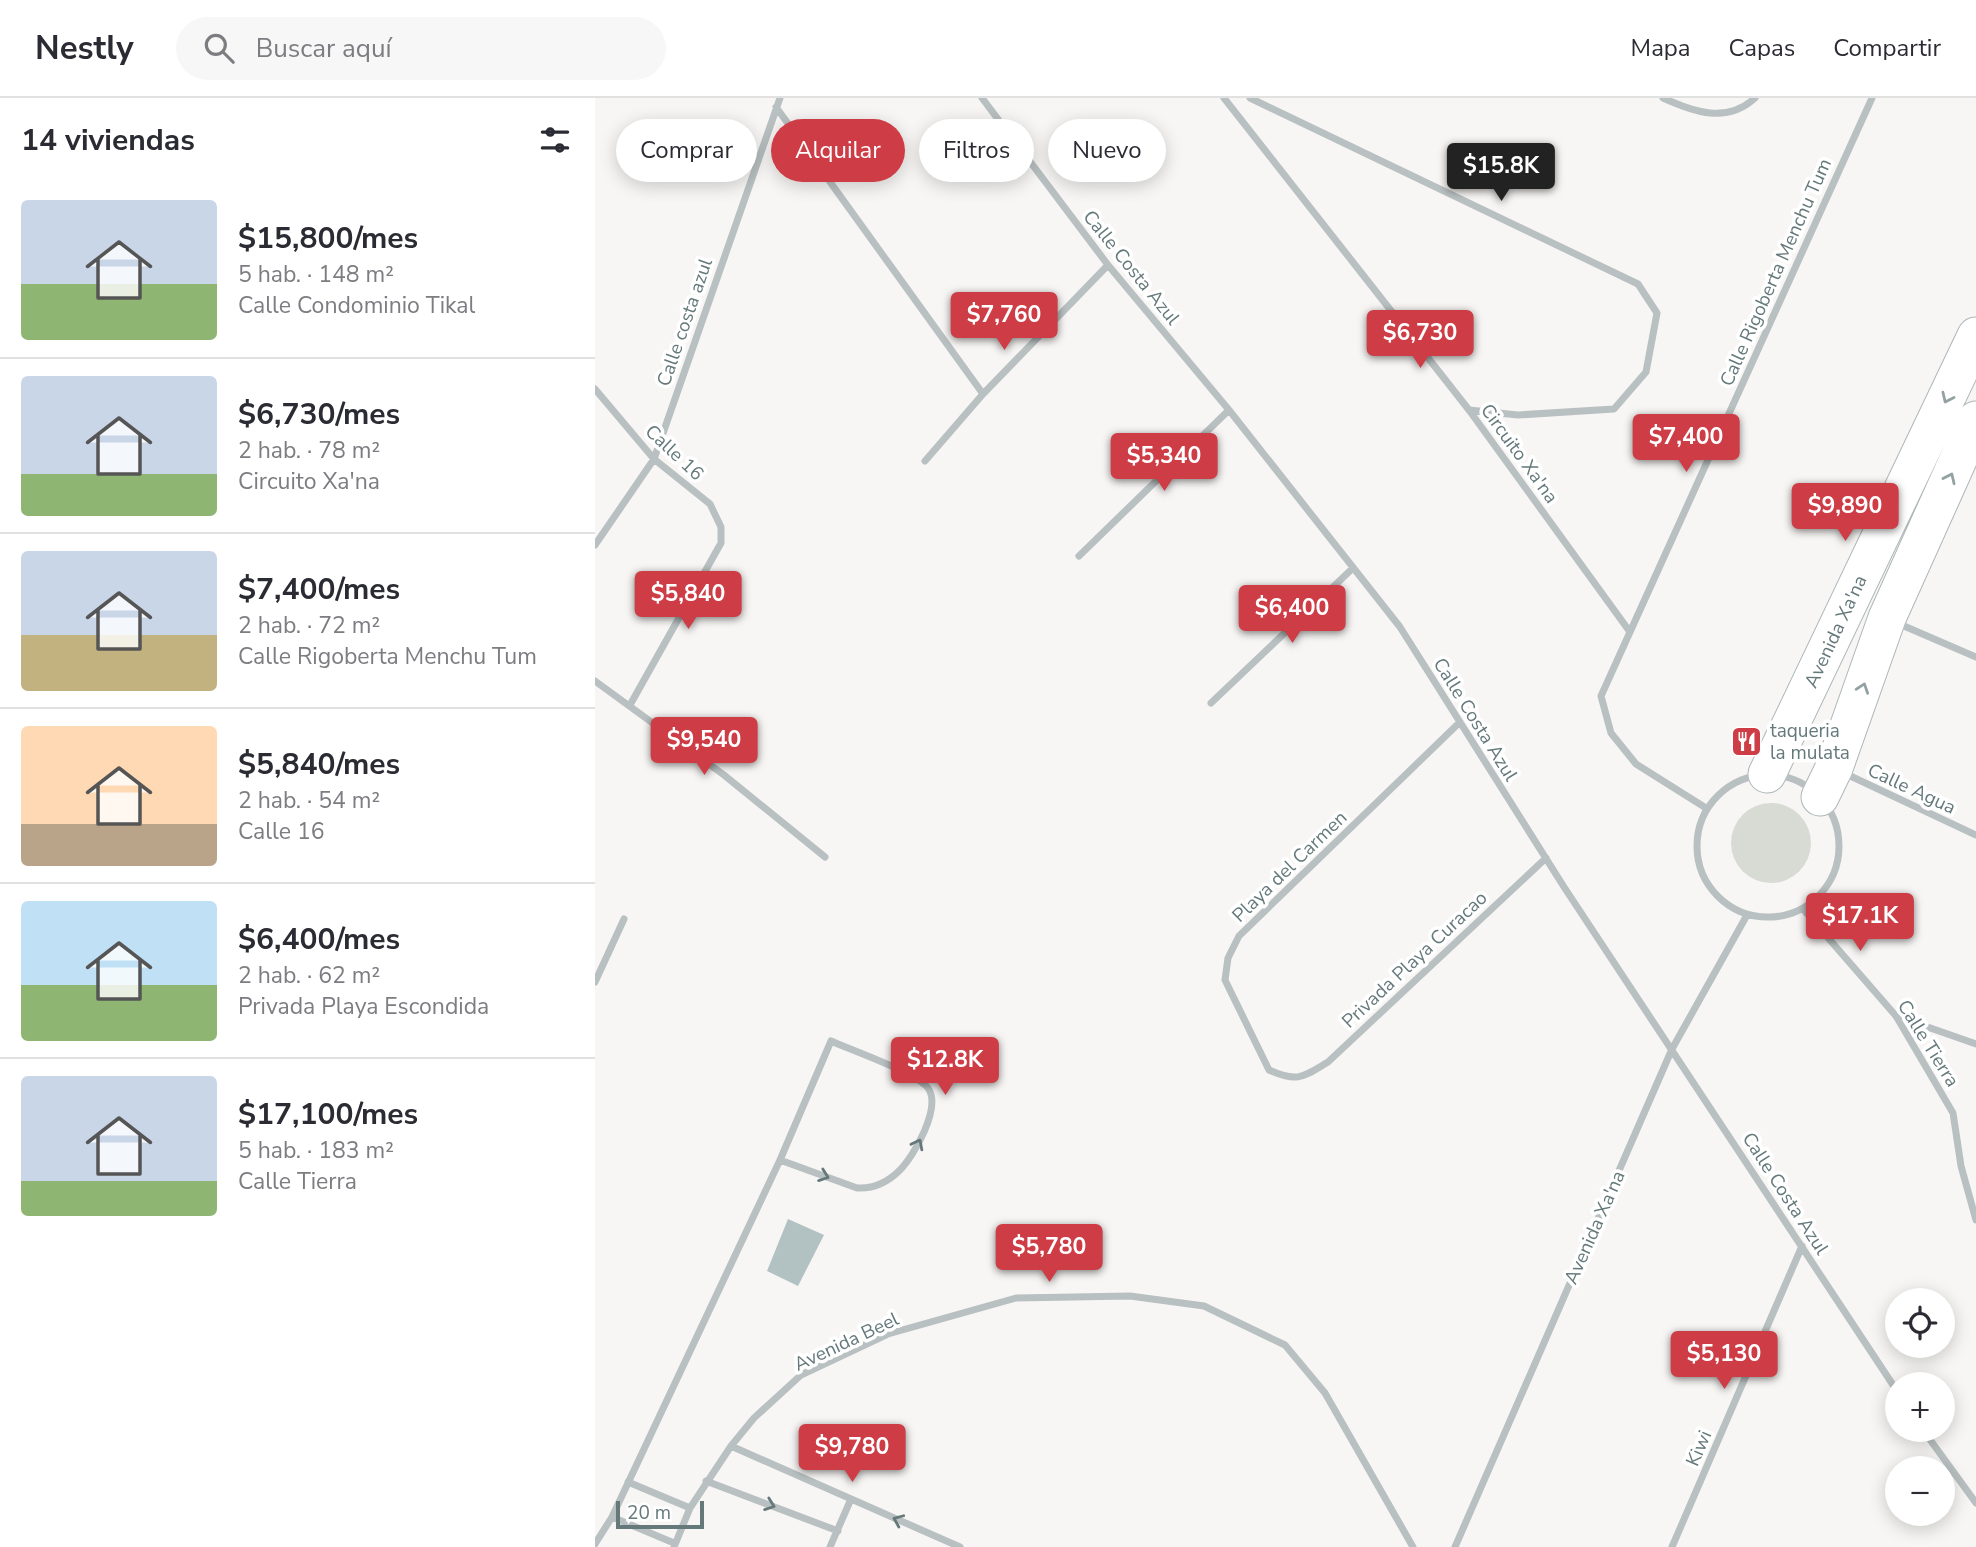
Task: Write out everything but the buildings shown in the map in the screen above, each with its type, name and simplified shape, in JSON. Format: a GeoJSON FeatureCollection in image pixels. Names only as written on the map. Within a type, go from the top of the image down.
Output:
{"type":"FeatureCollection","features":[{"type":"Feature","properties":{"kind":"street","name":"Calle costa azul"},"geometry":{"type":"LineString","coordinates":[[595,545],[654,459],[780,98]]}},
{"type":"Feature","properties":{"kind":"street","name":"Calle Costa Azul"},"geometry":{"type":"LineString","coordinates":[[982,98],[1108,265],[1229,410],[1400,627],[1546,858],[1885,1373]]}},
{"type":"Feature","properties":{"kind":"street","name":"Circuito Xa'na"},"geometry":{"type":"LineString","coordinates":[[1224,98],[1469,410],[1630,632]]}},
{"type":"Feature","properties":{"kind":"street"},"geometry":{"type":"LineString","coordinates":[[1251,98],[1638,284],[1657,313],[1646,372],[1614,409],[1518,415],[1469,410]]}},
{"type":"Feature","properties":{"kind":"street"},"geometry":{"type":"LineString","coordinates":[[1663,98],[1690,110],[1715,113],[1741,111],[1755,98]]}},
{"type":"Feature","properties":{"kind":"street","name":"Calle Rigoberta Menchu Tum"},"geometry":{"type":"LineString","coordinates":[[1706,807],[1636,764],[1611,733],[1601,696],[1872,98]]}},
{"type":"Feature","properties":{"kind":"street"},"geometry":{"type":"LineString","coordinates":[[776,107],[983,394]]}},
{"type":"Feature","properties":{"kind":"street"},"geometry":{"type":"LineString","coordinates":[[925,461],[983,394],[1108,265]]}},
{"type":"Feature","properties":{"kind":"street","name":"Avenida Xa'na"},"geometry":{"type":"LineString","coordinates":[[1767,774],[1976,336]]}},
{"type":"Feature","properties":{"kind":"street","name":"Calle 16"},"geometry":{"type":"LineString","coordinates":[[595,389],[654,459],[710,504],[721,527],[721,543],[630,705]]}},
{"type":"Feature","properties":{"kind":"street"},"geometry":{"type":"LineString","coordinates":[[1079,556],[1229,410]]}},
{"type":"Feature","properties":{"kind":"street"},"geometry":{"type":"LineString","coordinates":[[1828,783],[1805,785],[1787,777],[1767,774],[1744,778],[1723,790],[1706,807],[1697,832],[1697,859],[1706,883],[1724,903],[1747,915],[1767,918],[1786,916],[1803,909],[1826,886],[1839,857],[1839,836],[1832,815],[1828,783],[1887,618],[1976,420]]}},
{"type":"Feature","properties":{"kind":"street"},"geometry":{"type":"LineString","coordinates":[[1212,703],[1353,568]]}},
{"type":"Feature","properties":{"kind":"street"},"geometry":{"type":"LineString","coordinates":[[1887,618],[1976,657]]}},
{"type":"Feature","properties":{"kind":"street"},"geometry":{"type":"LineString","coordinates":[[595,681],[724,775],[825,857]]}},
{"type":"Feature","properties":{"kind":"street","name":"Playa del Carmen"},"geometry":{"type":"LineString","coordinates":[[1300,1079],[1285,1077],[1269,1070],[1225,980],[1229,958],[1240,936],[1460,722]]}},
{"type":"Feature","properties":{"kind":"street","name":"Calle Agua"},"geometry":{"type":"LineString","coordinates":[[1828,783],[1976,835]]}},
{"type":"Feature","properties":{"kind":"street","name":"Privada Playa Curacao"},"geometry":{"type":"LineString","coordinates":[[1300,1079],[1328,1062],[1546,858]]}},
{"type":"Feature","properties":{"kind":"street","name":"Calle Tierra"},"geometry":{"type":"LineString","coordinates":[[1803,909],[1896,1016],[1953,1113],[1961,1167],[1976,1220]]}},
{"type":"Feature","properties":{"kind":"street","name":"Avenida Xa'na"},"geometry":{"type":"LineString","coordinates":[[1455,1547],[1672,1049],[1747,915]]}},
{"type":"Feature","properties":{"kind":"street"},"geometry":{"type":"LineString","coordinates":[[595,982],[624,919]]}},
{"type":"Feature","properties":{"kind":"street"},"geometry":{"type":"LineString","coordinates":[[1896,1016],[1976,1044]]}},
{"type":"Feature","properties":{"kind":"street"},"geometry":{"type":"LineString","coordinates":[[595,1545],[612,1517],[780,1160],[831,1041],[915,1078],[929,1088],[932,1102],[929,1122],[912,1155],[899,1172],[869,1189],[856,1188],[780,1160]]}},
{"type":"Feature","properties":{"kind":"street","name":"Kiwi"},"geometry":{"type":"LineString","coordinates":[[1672,1547],[1802,1245]]}},
{"type":"Feature","properties":{"kind":"street","name":"Avenida Beel"},"geometry":{"type":"LineString","coordinates":[[674,1545],[690,1508],[731,1446],[754,1418],[801,1376],[888,1334],[1016,1298],[1130,1296],[1204,1306],[1285,1345],[1325,1393],[1413,1547]]}},
{"type":"Feature","properties":{"kind":"street"},"geometry":{"type":"LineString","coordinates":[[1932,1442],[1976,1503]]}},
{"type":"Feature","properties":{"kind":"street"},"geometry":{"type":"LineString","coordinates":[[731,1446],[960,1547]]}},
{"type":"Feature","properties":{"kind":"street"},"geometry":{"type":"LineString","coordinates":[[706,1481],[838,1531]]}},
{"type":"Feature","properties":{"kind":"street"},"geometry":{"type":"LineString","coordinates":[[628,1482],[690,1508]]}},
{"type":"Feature","properties":{"kind":"street"},"geometry":{"type":"LineString","coordinates":[[830,1547],[851,1499]]}},
{"type":"Feature","properties":{"kind":"street"},"geometry":{"type":"LineString","coordinates":[[612,1517],[674,1545]]}},
{"type":"Feature","properties":{"kind":"shaded area"},"geometry":{"type":"Polygon","coordinates":[[[1771,803],[1786,806],[1799,815],[1808,828],[1811,843],[1808,858],[1799,871],[1786,880],[1771,883],[1756,880],[1743,871],[1734,858],[1731,843],[1734,828],[1743,815],[1756,806],[1771,803]]]}},
{"type":"Feature","properties":{"kind":"shaded area"},"geometry":{"type":"Polygon","coordinates":[[[788,1219],[824,1235],[798,1286],[767,1271],[788,1219]]]}},
{"type":"Feature","properties":{"kind":"place","name":"taqueria la mulata"},"geometry":{"type":"Point","coordinates":[1747,741]}}]}
